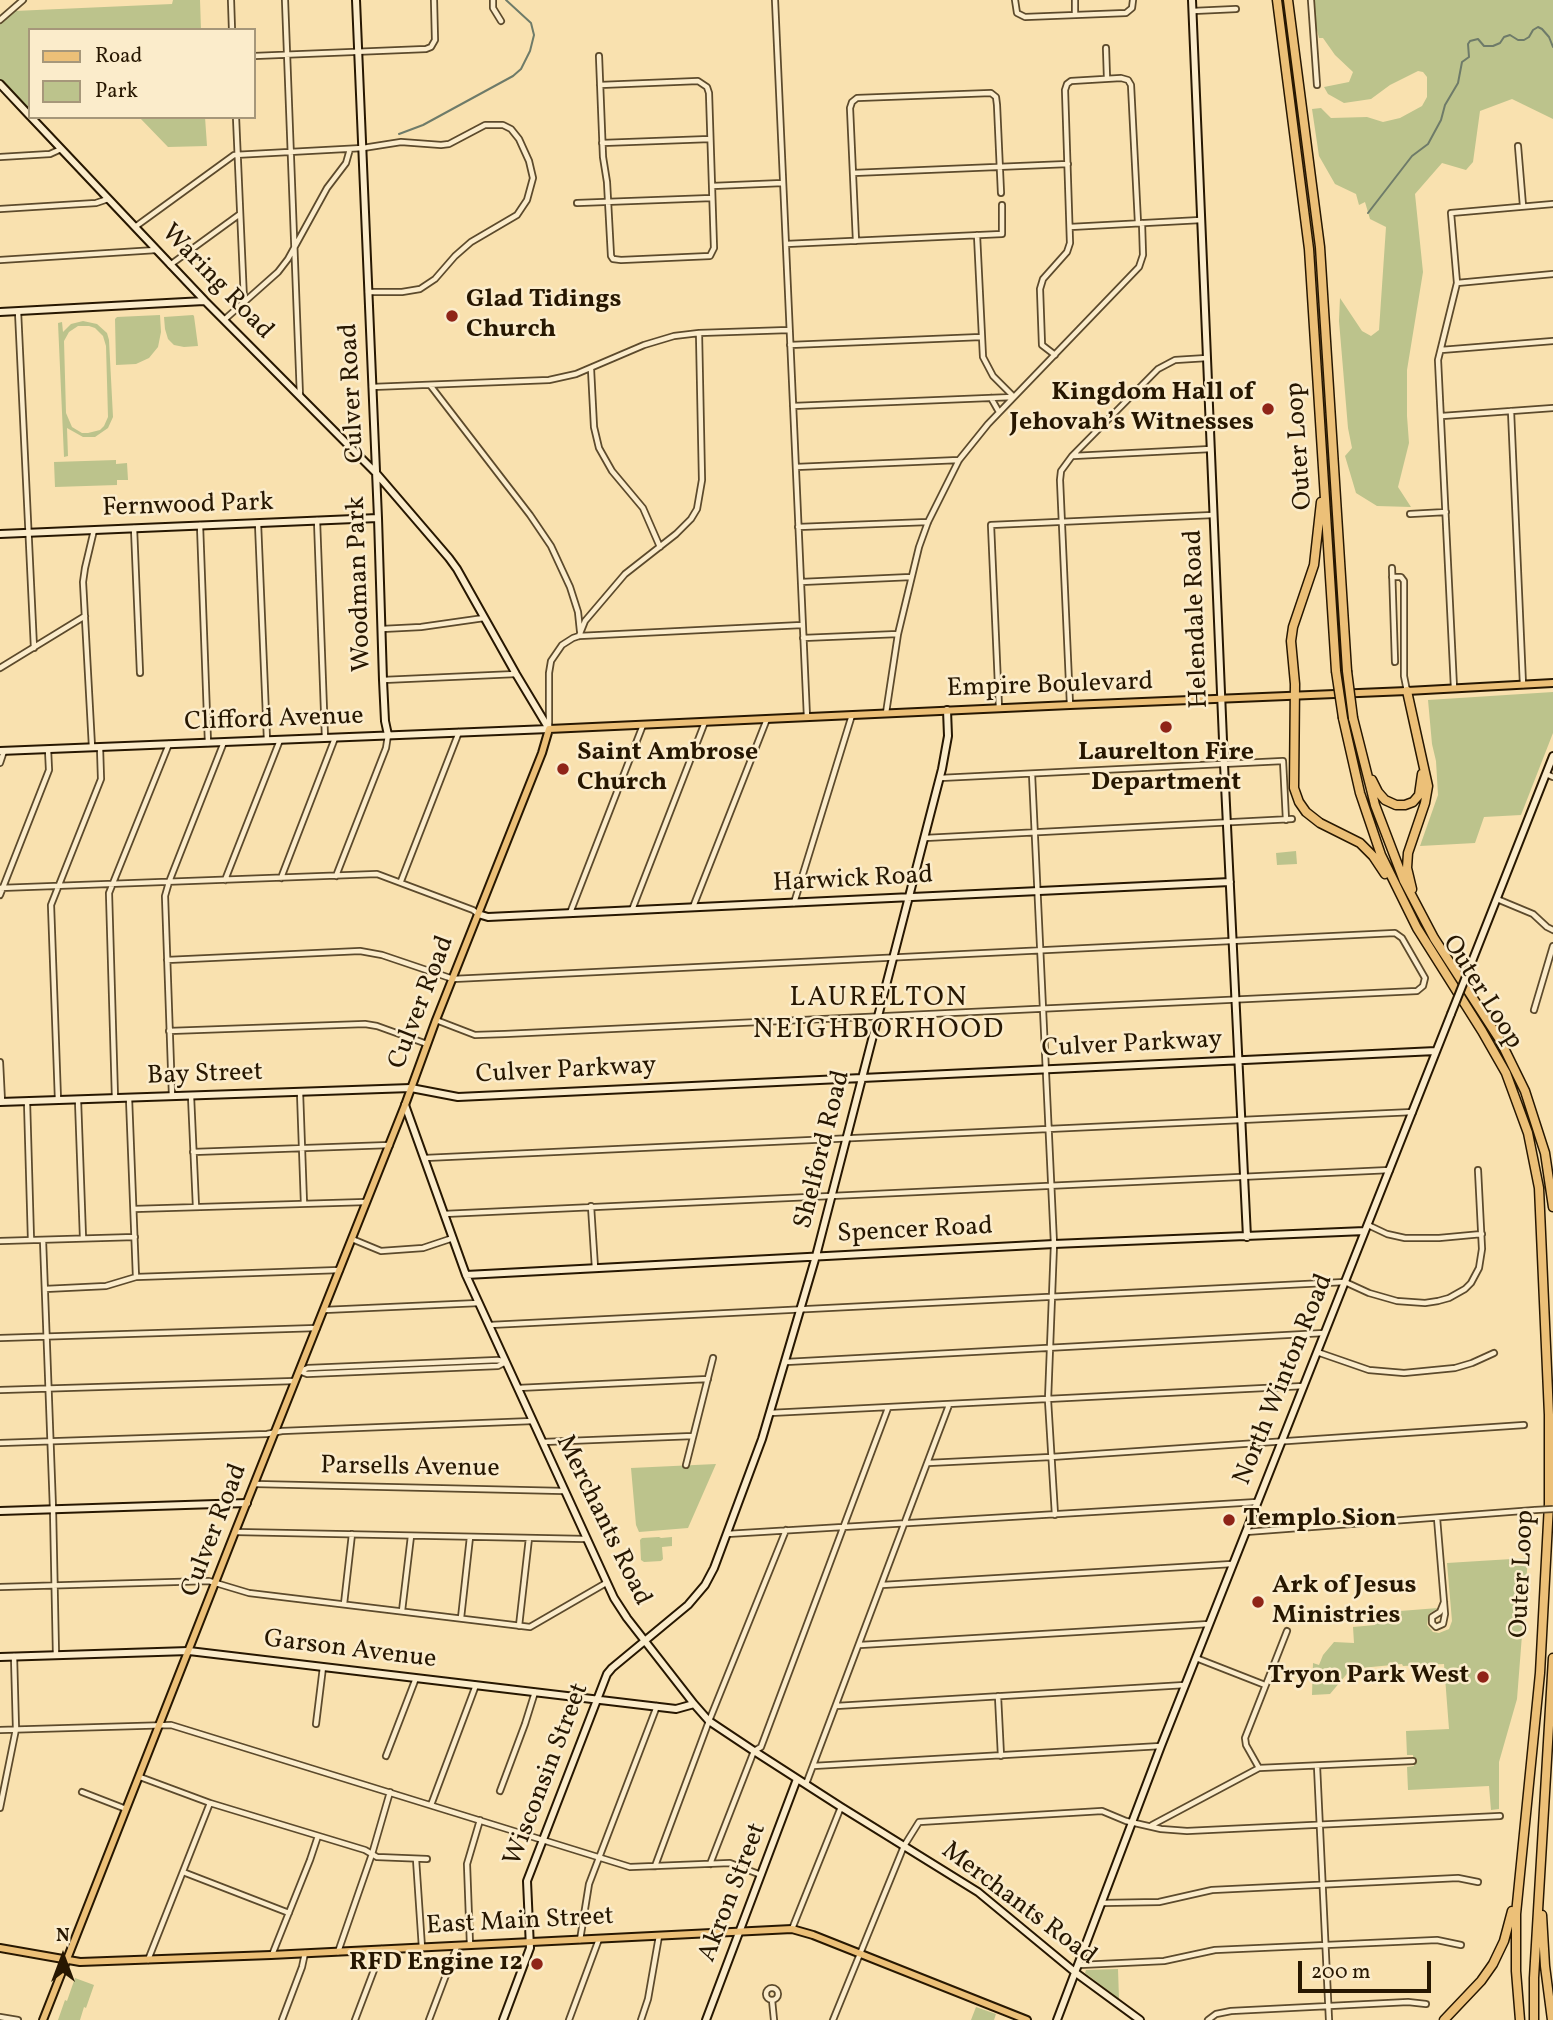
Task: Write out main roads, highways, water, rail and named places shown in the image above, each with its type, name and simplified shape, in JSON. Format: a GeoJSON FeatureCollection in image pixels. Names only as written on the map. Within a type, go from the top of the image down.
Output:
{"type":"FeatureCollection","features":[{"type":"Feature","properties":{"kind":"highway"},"geometry":{"type":"LineString","coordinates":[[1271,0],[1289,85]]}},
{"type":"Feature","properties":{"kind":"highway","name":"Outer Loop"},"geometry":{"type":"LineString","coordinates":[[1277,0],[1309,249],[1336,671],[1355,778],[1387,870],[1417,928],[1509,1080],[1530,1141],[1540,1196],[1550,1455],[1548,1544],[1539,1689],[1519,1874],[1515,1955],[1520,2020]]}},
{"type":"Feature","properties":{"kind":"highway","name":"Outer Loop"},"geometry":{"type":"LineString","coordinates":[[1288,0],[1320,239],[1347,671],[1353,718],[1382,828],[1404,881],[1430,931],[1495,1032],[1519,1076],[1543,1145],[1553,1208]]}},
{"type":"Feature","properties":{"kind":"highway"},"geometry":{"type":"LineString","coordinates":[[1323,467],[1315,561],[1290,641],[1296,696],[1293,775],[1295,791],[1300,805],[1314,819],[1355,840],[1369,852],[1417,928]]}},
{"type":"Feature","properties":{"kind":"highway"},"geometry":{"type":"LineString","coordinates":[[1407,691],[1428,783],[1427,796],[1409,846],[1407,866],[1412,887],[1430,931]]}},
{"type":"Feature","properties":{"kind":"highway"},"geometry":{"type":"LineString","coordinates":[[1353,718],[1372,780],[1380,794],[1390,802],[1408,804],[1419,795],[1423,776],[1421,750]]}},
{"type":"Feature","properties":{"kind":"highway","name":"Outer Loop"},"geometry":{"type":"LineString","coordinates":[[1534,2020],[1553,1658]]}},
{"type":"Feature","properties":{"kind":"highway"},"geometry":{"type":"LineString","coordinates":[[1540,1872],[1545,1966],[1552,2020]]}},
{"type":"Feature","properties":{"kind":"highway"},"geometry":{"type":"LineString","coordinates":[[1444,2020],[1483,1978],[1496,1959],[1508,1927],[1519,1874]]}},
{"type":"Feature","properties":{"kind":"main road","name":"Empire Boulevard"},"geometry":{"type":"LineString","coordinates":[[549,729],[1552,683]]}},
{"type":"Feature","properties":{"kind":"main road","name":"Culver Road"},"geometry":{"type":"LineString","coordinates":[[43,2020],[390,1144],[549,729]]}},
{"type":"Feature","properties":{"kind":"main road","name":"East Main Street"},"geometry":{"type":"LineString","coordinates":[[0,1948],[80,1962],[792,1929],[1027,2020]]}},
{"type":"Feature","properties":{"kind":"waterway"},"geometry":{"type":"LineString","coordinates":[[399,134],[423,125],[513,76],[521,69],[534,35],[531,23],[506,0]]}},
{"type":"Feature","properties":{"kind":"waterway"},"geometry":{"type":"LineString","coordinates":[[1368,213],[1412,156],[1428,144],[1458,83],[1462,62],[1469,57],[1470,41],[1478,39],[1484,46],[1493,46],[1510,35],[1524,40],[1538,27],[1549,37],[1553,47]]}},
{"type":"Feature","properties":{"kind":"place","name":"Glad Tidings Church"},"geometry":{"type":"Point","coordinates":[452,316]}},
{"type":"Feature","properties":{"kind":"place","name":"Kingdom Hall of Jehovah’s Witnesses"},"geometry":{"type":"Point","coordinates":[1268,409]}},
{"type":"Feature","properties":{"kind":"place","name":"Laurelton Fire Department"},"geometry":{"type":"Point","coordinates":[1166,727]}},
{"type":"Feature","properties":{"kind":"place","name":"Saint Ambrose Church"},"geometry":{"type":"Point","coordinates":[563,769]}},
{"type":"Feature","properties":{"kind":"place","name":"Templo Sion"},"geometry":{"type":"Point","coordinates":[1229,1520]}},
{"type":"Feature","properties":{"kind":"place","name":"Ark of Jesus Ministries"},"geometry":{"type":"Point","coordinates":[1258,1602]}},
{"type":"Feature","properties":{"kind":"place","name":"Tryon Park West"},"geometry":{"type":"Point","coordinates":[1483,1677]}},
{"type":"Feature","properties":{"kind":"place","name":"RFD Engine 12"},"geometry":{"type":"Point","coordinates":[537,1964]}},
{"type":"Feature","properties":{"kind":"district","name":"LAURELTON NEIGHBORHOOD"},"geometry":{"type":"Point","coordinates":[879,1016]}}]}
